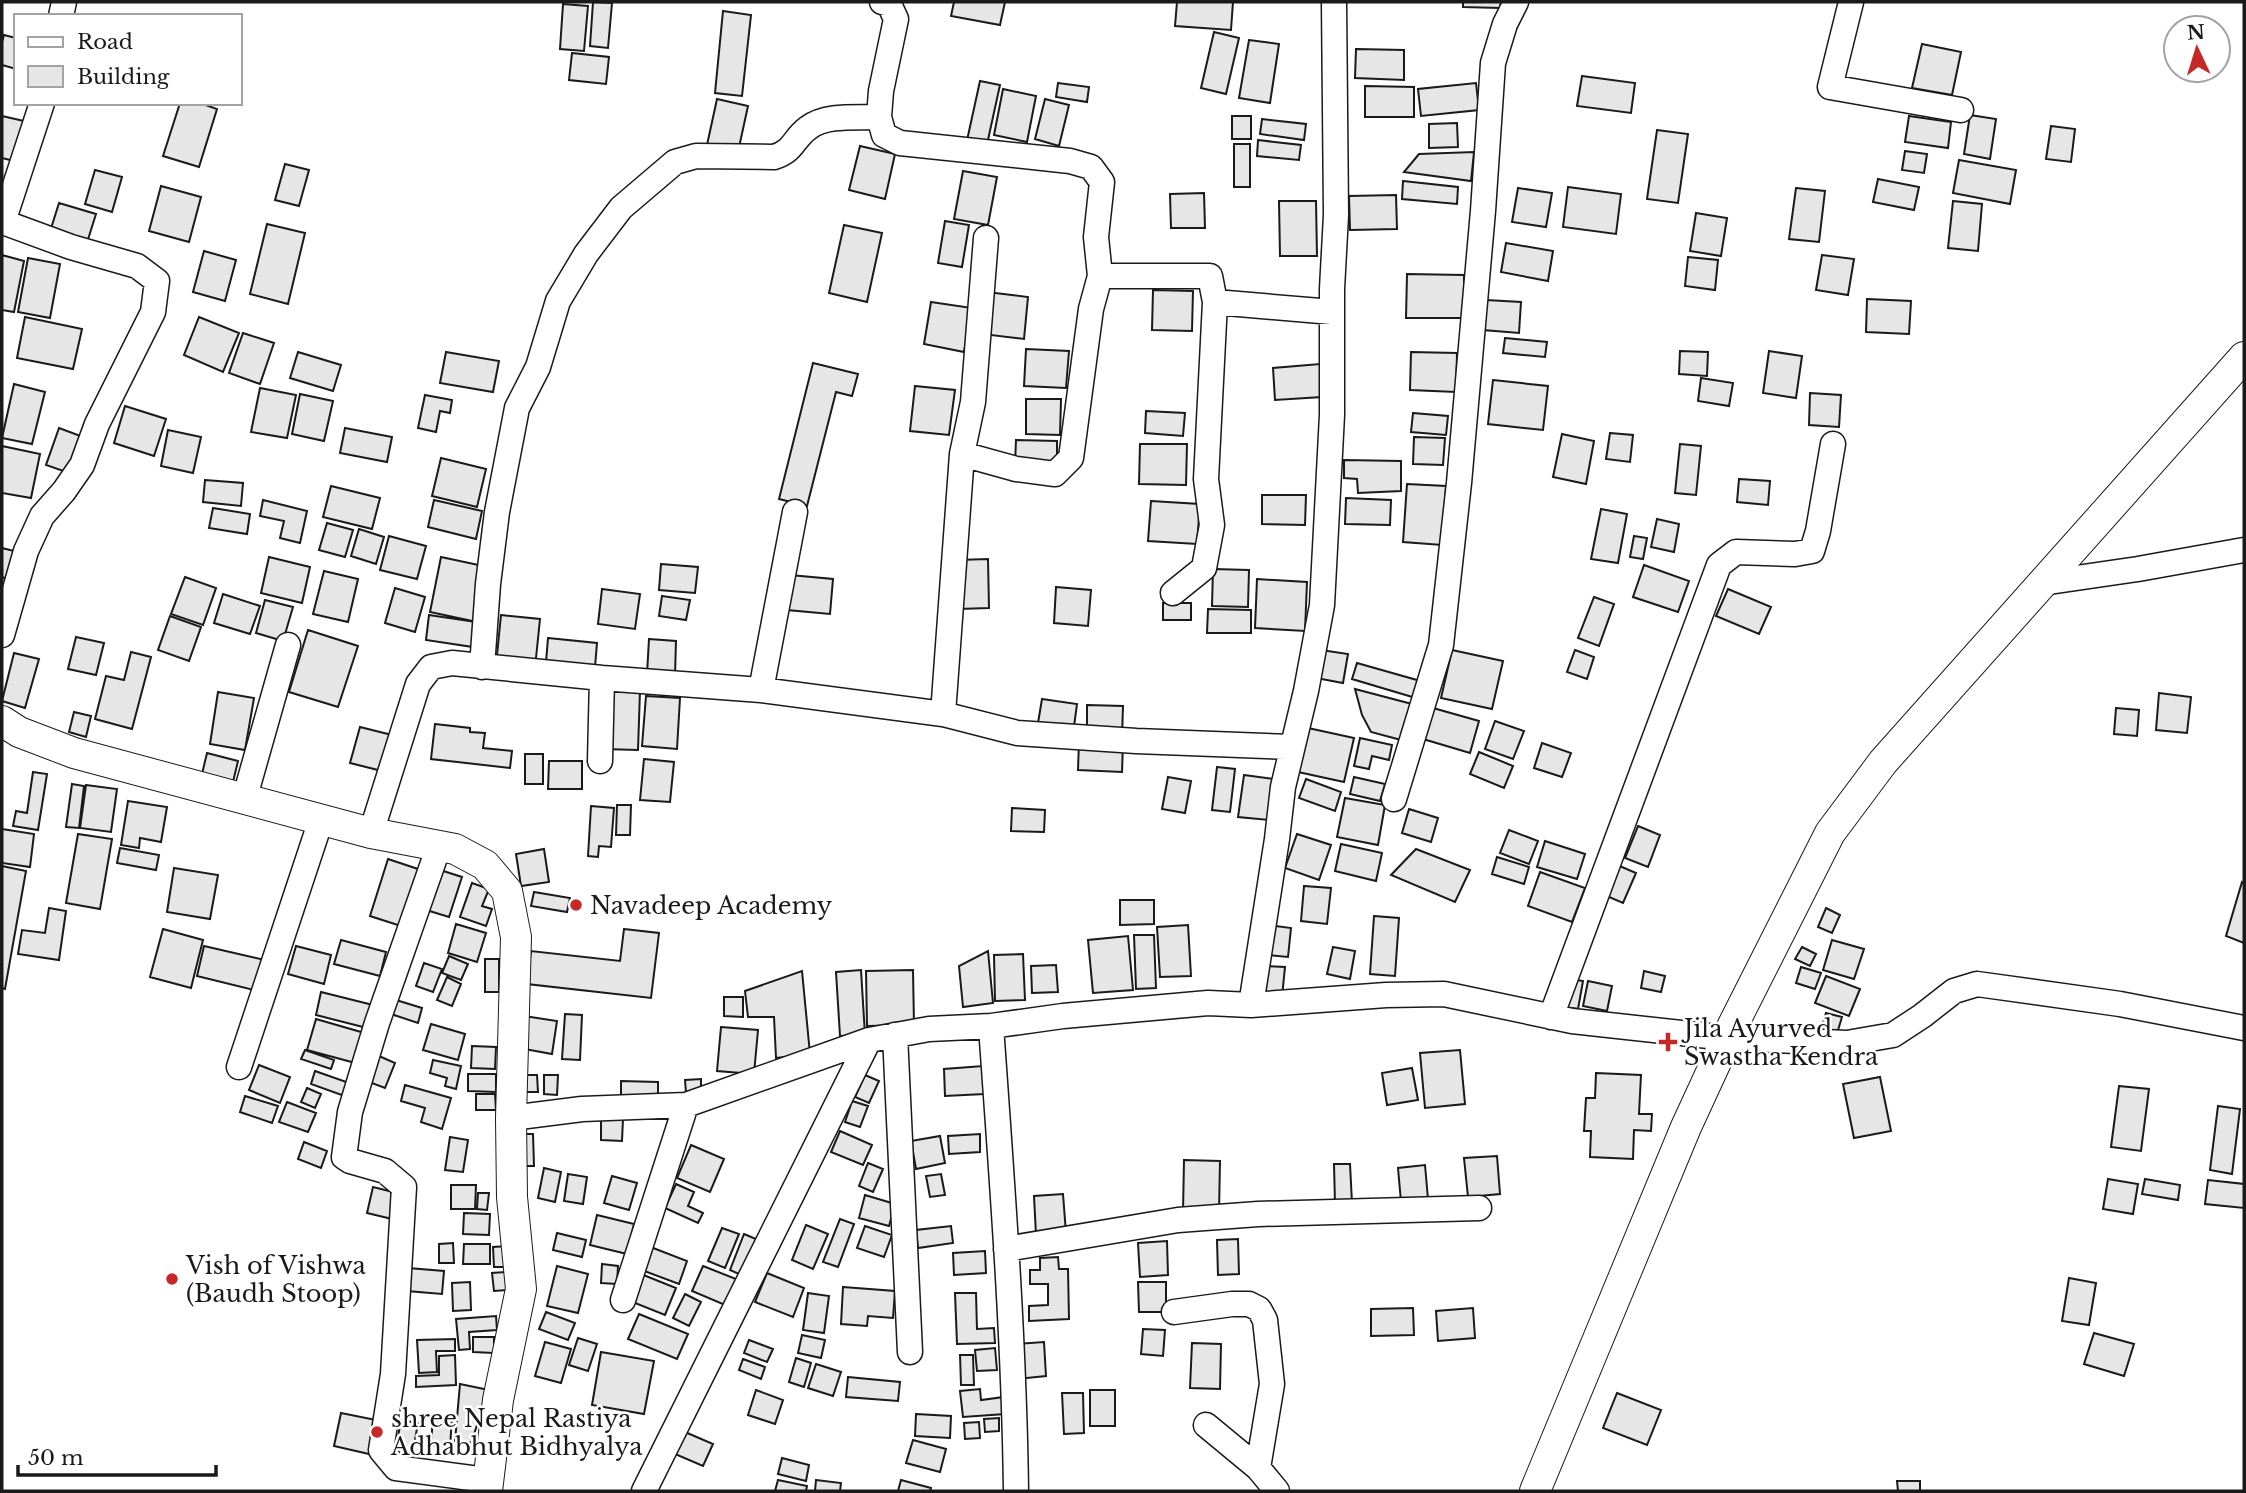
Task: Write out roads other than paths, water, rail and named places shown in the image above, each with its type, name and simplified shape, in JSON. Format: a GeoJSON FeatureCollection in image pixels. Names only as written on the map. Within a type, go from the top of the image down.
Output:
{"type":"FeatureCollection","features":[{"type":"Feature","properties":{"kind":"street"},"geometry":{"type":"LineString","coordinates":[[882,2],[889,4],[896,19],[881,91],[879,117],[884,135],[900,143],[1070,161],[1091,167],[1102,182],[1096,237],[1100,276],[1091,309],[1071,458],[1055,474],[992,464],[962,454]]}},
{"type":"Feature","properties":{"kind":"street"},"geometry":{"type":"LineString","coordinates":[[1251,1005],[1283,787],[1306,691],[1322,606],[1332,415],[1336,215],[1334,2]]}},
{"type":"Feature","properties":{"kind":"street"},"geometry":{"type":"LineString","coordinates":[[1394,799],[1441,645],[1483,211],[1493,63],[1505,24],[1516,2]]}},
{"type":"Feature","properties":{"kind":"street"},"geometry":{"type":"LineString","coordinates":[[1851,2],[1830,87],[1961,110]]}},
{"type":"Feature","properties":{"kind":"street"},"geometry":{"type":"LineString","coordinates":[[2,635],[26,551],[42,516],[82,465],[97,424],[153,312],[157,281],[137,266],[71,247],[3,222],[41,105]]}},
{"type":"Feature","properties":{"kind":"street"},"geometry":{"type":"LineString","coordinates":[[482,667],[497,512],[517,408],[538,367],[558,301],[586,254],[621,208],[675,162],[696,156],[774,157],[785,154],[805,130],[816,123],[879,117]]}},
{"type":"Feature","properties":{"kind":"street"},"geometry":{"type":"LineString","coordinates":[[943,714],[962,454],[973,402],[986,238]]}},
{"type":"Feature","properties":{"kind":"street"},"geometry":{"type":"LineString","coordinates":[[1100,276],[1210,276],[1214,302],[1206,479],[1212,525],[1204,568],[1172,593]]}},
{"type":"Feature","properties":{"kind":"street"},"geometry":{"type":"LineString","coordinates":[[1214,302],[1332,312]]}},
{"type":"Feature","properties":{"kind":"street"},"geometry":{"type":"LineString","coordinates":[[1535,1491],[1686,1128],[1727,1038],[1830,833],[1883,762],[2244,357]]}},
{"type":"Feature","properties":{"kind":"street"},"geometry":{"type":"LineString","coordinates":[[1551,1017],[1718,565],[1736,552],[1795,554],[1812,551],[1833,444]]}},
{"type":"Feature","properties":{"kind":"street"},"geometry":{"type":"LineString","coordinates":[[761,690],[794,512]]}},
{"type":"Feature","properties":{"kind":"street"},"geometry":{"type":"LineString","coordinates":[[2042,583],[2244,550]]}},
{"type":"Feature","properties":{"kind":"street"},"geometry":{"type":"LineString","coordinates":[[244,800],[288,645]]}},
{"type":"Feature","properties":{"kind":"street"},"geometry":{"type":"LineString","coordinates":[[370,833],[418,684],[432,667],[452,663],[761,690],[943,714],[1017,733],[1292,747]]}},
{"type":"Feature","properties":{"kind":"street"},"geometry":{"type":"LineString","coordinates":[[600,761],[602,678]]}},
{"type":"Feature","properties":{"kind":"street"},"geometry":{"type":"LineString","coordinates":[[2,721],[19,732],[74,753],[370,833],[455,849],[485,865],[507,891],[516,937],[511,1118],[512,1197],[521,1289],[498,1399],[486,1486],[396,1468],[381,1450],[393,1374],[404,1187],[385,1171],[344,1157],[350,1112],[377,1023],[439,846]]}},
{"type":"Feature","properties":{"kind":"street"},"geometry":{"type":"LineString","coordinates":[[239,1067],[321,820]]}},
{"type":"Feature","properties":{"kind":"street"},"geometry":{"type":"LineString","coordinates":[[511,1118],[582,1109],[686,1105],[869,1040],[929,1029],[991,1026],[1063,1016],[1195,1004],[1251,1005],[1386,995],[1444,994],[1572,1021],[1727,1038],[1847,1043],[1893,1035],[1923,1016],[1954,990],[1978,984],[2120,1004],[2244,1028]]}},
{"type":"Feature","properties":{"kind":"street"},"geometry":{"type":"LineString","coordinates":[[991,1026],[1006,1249],[1016,1491]]}},
{"type":"Feature","properties":{"kind":"street"},"geometry":{"type":"LineString","coordinates":[[895,1035],[910,1352]]}},
{"type":"Feature","properties":{"kind":"street"},"geometry":{"type":"LineString","coordinates":[[644,1491],[869,1040]]}},
{"type":"Feature","properties":{"kind":"street"},"geometry":{"type":"LineString","coordinates":[[624,1300],[686,1105]]}},
{"type":"Feature","properties":{"kind":"street"},"geometry":{"type":"LineString","coordinates":[[1006,1249],[1178,1220],[1258,1214],[1479,1208]]}},
{"type":"Feature","properties":{"kind":"street"},"geometry":{"type":"LineString","coordinates":[[1174,1312],[1248,1304],[1259,1309],[1265,1320],[1272,1384],[1258,1468]]}},
{"type":"Feature","properties":{"kind":"street"},"geometry":{"type":"LineString","coordinates":[[1206,1425],[1258,1468],[1277,1491]]}},
{"type":"Feature","properties":{"kind":"place","name":"Navadeep Academy"},"geometry":{"type":"Point","coordinates":[576,905]}},
{"type":"Feature","properties":{"kind":"place","name":"Jila Ayurved Swastha Kendra"},"geometry":{"type":"Point","coordinates":[1668,1042]}},
{"type":"Feature","properties":{"kind":"place","name":"Vish of Vishwa (Baudh Stoop)"},"geometry":{"type":"Point","coordinates":[172,1279]}},
{"type":"Feature","properties":{"kind":"place","name":"shree Nepal Rastiya Adhabhut Bidhyalya"},"geometry":{"type":"Point","coordinates":[377,1432]}}]}
